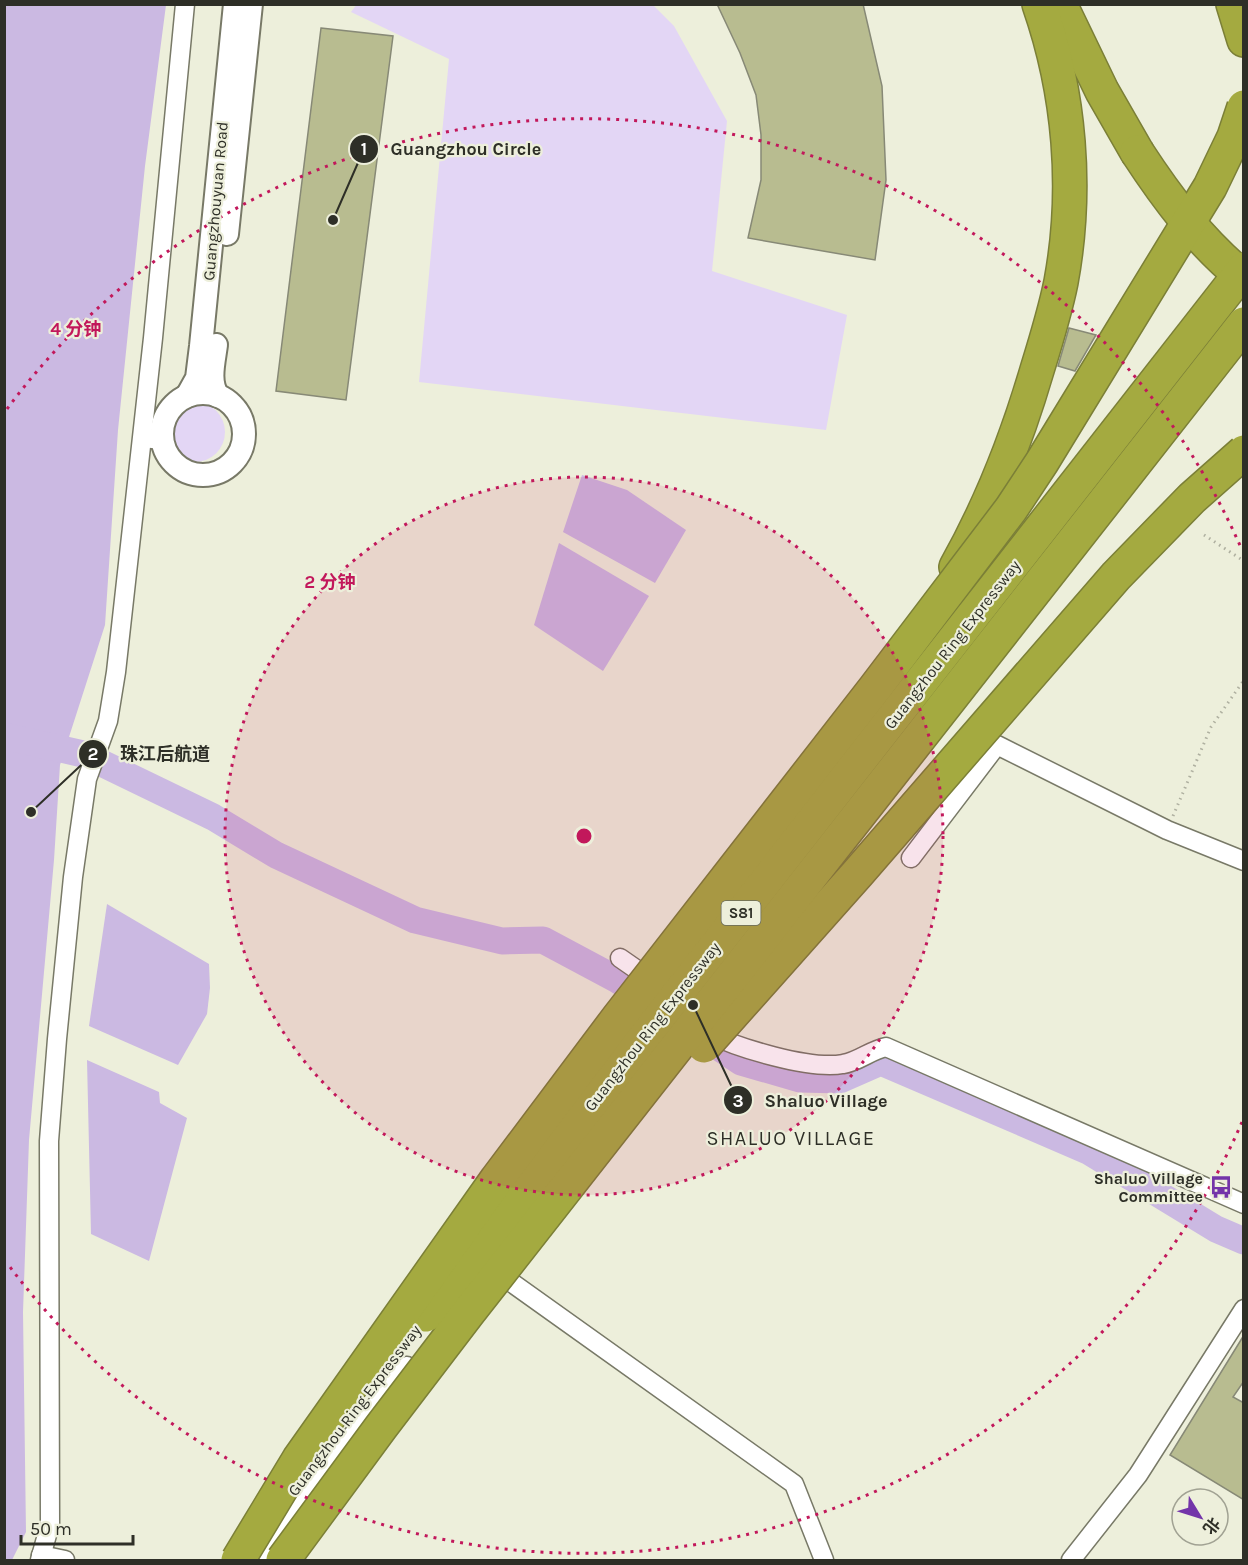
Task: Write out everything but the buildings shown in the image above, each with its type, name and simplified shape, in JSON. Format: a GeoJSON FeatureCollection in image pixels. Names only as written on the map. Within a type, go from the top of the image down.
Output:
{"type":"FeatureCollection","features":[{"type":"Feature","properties":{"kind":"highway"},"geometry":{"type":"LineString","coordinates":[[875,688],[927,616],[966,549],[1014,443],[1054,313],[1066,245],[1069,171],[1062,91],[1051,39],[1039,4]]}},
{"type":"Feature","properties":{"kind":"highway"},"geometry":{"type":"LineString","coordinates":[[1060,4],[1115,116],[1150,172],[1190,225],[1219,256],[1244,278]]}},
{"type":"Feature","properties":{"kind":"highway"},"geometry":{"type":"LineString","coordinates":[[1233,4],[1244,40]]}},
{"type":"Feature","properties":{"kind":"highway"},"geometry":{"type":"LineString","coordinates":[[238,1560],[299,1459],[496,1179],[618,1018],[978,555],[1032,478],[1210,187],[1234,137],[1244,107]]}},
{"type":"Feature","properties":{"kind":"highway","name":"Guangzhou Ring Expressway"},"geometry":{"type":"LineString","coordinates":[[244,1560],[310,1468],[464,1266],[1244,269]]}},
{"type":"Feature","properties":{"kind":"highway","name":"Guangzhou Ring Expressway"},"geometry":{"type":"LineString","coordinates":[[283,1560],[381,1426],[468,1313],[1244,324]]}},
{"type":"Feature","properties":{"kind":"highway"},"geometry":{"type":"LineString","coordinates":[[468,1313],[858,873],[1133,557],[1192,498],[1244,452]]}},
{"type":"Feature","properties":{"kind":"highway"},"geometry":{"type":"LineString","coordinates":[[969,743],[1068,633],[1140,559],[1200,505],[1244,473]]}},
{"type":"Feature","properties":{"kind":"street"},"geometry":{"type":"LineString","coordinates":[[65,1560],[41,1558],[50,1524],[49,1141],[73,877],[87,779],[108,721],[152,439],[185,4]]}},
{"type":"Feature","properties":{"kind":"street","name":"Guangzhouyuan Road"},"geometry":{"type":"LineString","coordinates":[[187,396],[197,378],[201,346],[235,4]]}},
{"type":"Feature","properties":{"kind":"street","name":"Guangzhouyuan Road"},"geometry":{"type":"LineString","coordinates":[[218,396],[214,390],[213,370],[251,4]]}},
{"type":"Feature","properties":{"kind":"street"},"geometry":{"type":"LineString","coordinates":[[262,1560],[308,1492],[970,650],[1142,420],[1244,292]]}},
{"type":"Feature","properties":{"kind":"street"},"geometry":{"type":"LineString","coordinates":[[200,392],[226,399],[236,409],[242,421],[244,434],[242,447],[235,459],[225,468],[212,474],[199,475],[175,464],[152,439],[163,426],[167,413],[176,403],[200,392]]}},
{"type":"Feature","properties":{"kind":"street"},"geometry":{"type":"LineString","coordinates":[[911,858],[997,745],[1167,830],[1244,861]]}},
{"type":"Feature","properties":{"kind":"street"},"geometry":{"type":"LineString","coordinates":[[620,958],[656,982],[684,1015],[706,1032],[729,1042],[805,1062],[830,1065],[846,1064],[875,1049],[886,1047],[1244,1204]]}},
{"type":"Feature","properties":{"kind":"street"},"geometry":{"type":"LineString","coordinates":[[487,1265],[794,1484],[824,1560]]}},
{"type":"Feature","properties":{"kind":"street"},"geometry":{"type":"LineString","coordinates":[[1071,1560],[1138,1475],[1244,1309]]}},
{"type":"Feature","properties":{"kind":"path"},"geometry":{"type":"LineString","coordinates":[[1204,535],[1244,561]]}},
{"type":"Feature","properties":{"kind":"path"},"geometry":{"type":"LineString","coordinates":[[1167,830],[1211,727],[1244,680]]}},
{"type":"Feature","properties":{"kind":"shaded area"},"geometry":{"type":"Polygon","coordinates":[[[5,4],[166,5],[145,166],[118,430],[105,625],[60,765],[54,860],[29,1140],[23,1312],[26,1532],[12,1560],[4,1560],[5,4]]]}},
{"type":"Feature","properties":{"kind":"shaded area"},"geometry":{"type":"Polygon","coordinates":[[[357,4],[653,5],[674,26],[727,121],[712,271],[847,315],[826,430],[419,382],[449,59],[351,12],[357,4]]]}},
{"type":"Feature","properties":{"kind":"shaded area"},"geometry":{"type":"Polygon","coordinates":[[[189,402],[201,402],[212,407],[220,415],[225,432],[223,444],[212,457],[201,462],[189,462],[178,457],[170,449],[165,438],[165,426],[170,415],[178,407],[189,402]]]}},
{"type":"Feature","properties":{"kind":"shaded area"},"geometry":{"type":"Polygon","coordinates":[[[582,475],[627,490],[686,530],[655,583],[563,532],[582,475]]]}},
{"type":"Feature","properties":{"kind":"shaded area"},"geometry":{"type":"Polygon","coordinates":[[[559,543],[649,596],[603,671],[534,625],[559,543]]]}},
{"type":"Feature","properties":{"kind":"shaded area"},"geometry":{"type":"Polygon","coordinates":[[[107,904],[209,964],[210,988],[207,1014],[178,1065],[89,1026],[107,904]]]}},
{"type":"Feature","properties":{"kind":"shaded area"},"geometry":{"type":"Polygon","coordinates":[[[87,1060],[159,1092],[160,1103],[187,1118],[149,1261],[91,1234],[87,1060]]]}},
{"type":"Feature","properties":{"kind":"waterway"},"geometry":{"type":"LineString","coordinates":[[4,736],[83,754],[213,817],[276,855],[415,920],[502,941],[543,940],[616,979],[654,1004]]}},
{"type":"Feature","properties":{"kind":"waterway"},"geometry":{"type":"LineString","coordinates":[[691,1029],[741,1062],[800,1079],[840,1080],[881,1062],[1088,1151],[1216,1229],[1244,1241]]}},
{"type":"Feature","properties":{"kind":"place","name":"Guangzhou Circle"},"geometry":{"type":"Point","coordinates":[333,220]}},
{"type":"Feature","properties":{"kind":"place","name":"珠江后航道"},"geometry":{"type":"Point","coordinates":[31,812]}},
{"type":"Feature","properties":{"kind":"place","name":"Shaluo Village"},"geometry":{"type":"Point","coordinates":[693,1005]}},
{"type":"Feature","properties":{"kind":"place","name":"Shaluo Village Committee"},"geometry":{"type":"Point","coordinates":[1221,1187]}},
{"type":"Feature","properties":{"kind":"district","name":"SHALUO VILLAGE"},"geometry":{"type":"Point","coordinates":[791,1138]}}]}
